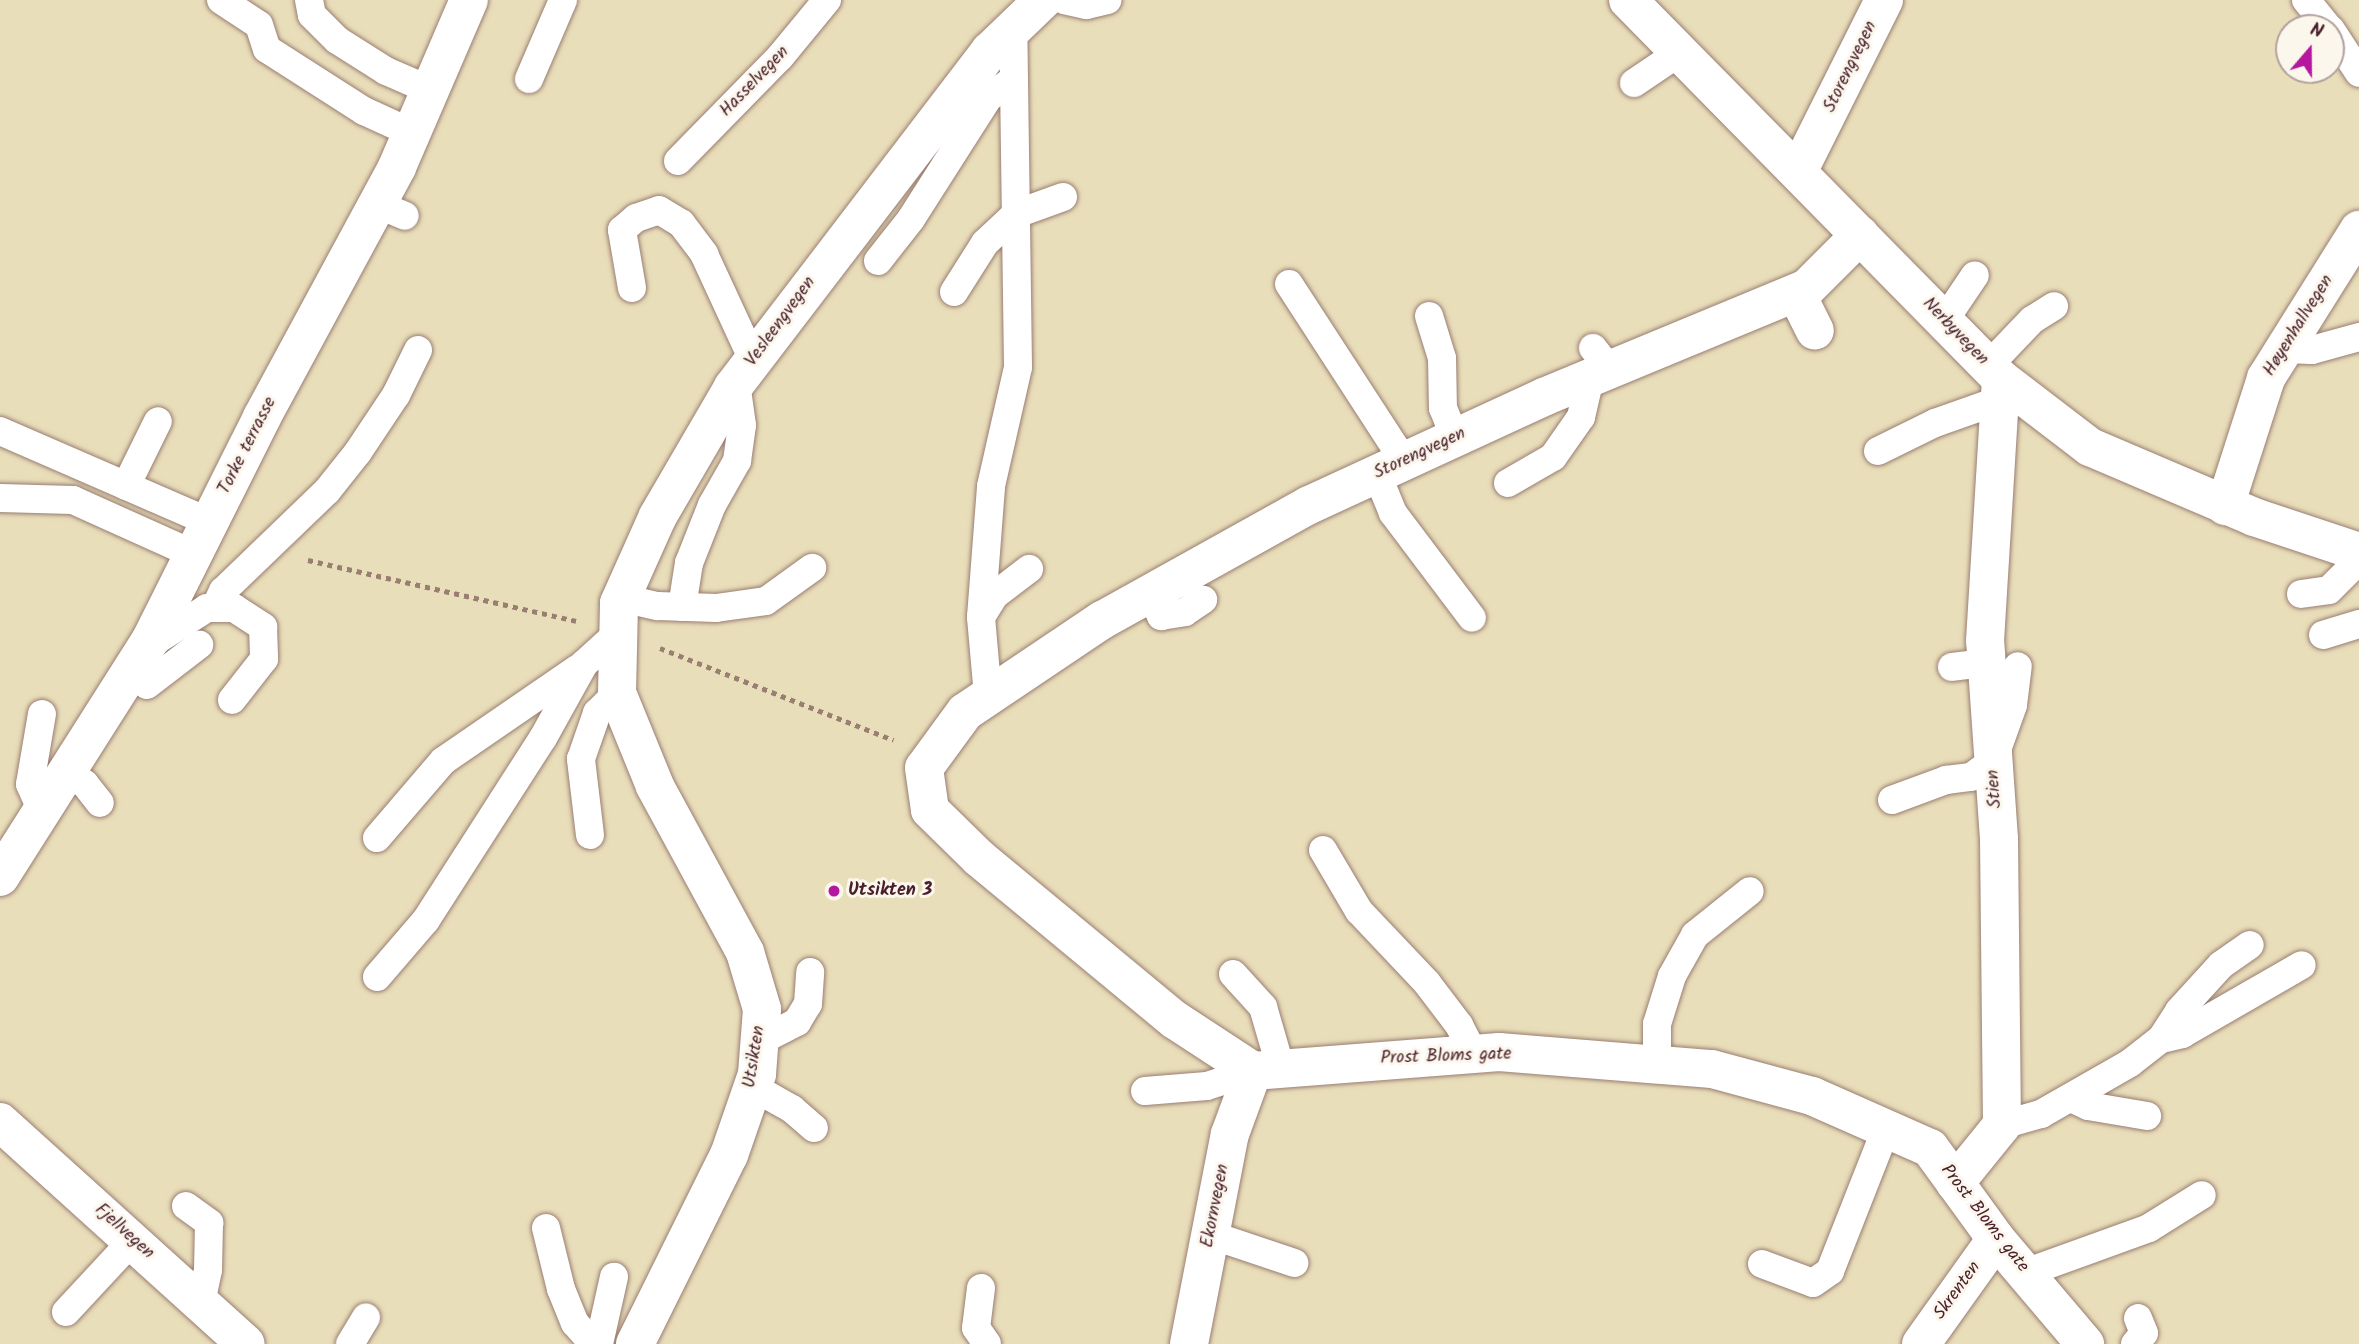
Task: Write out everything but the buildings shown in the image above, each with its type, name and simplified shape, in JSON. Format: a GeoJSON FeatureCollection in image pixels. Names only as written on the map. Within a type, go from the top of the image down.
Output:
{"type":"FeatureCollection","features":[{"type":"Feature","properties":{"kind":"street","name":"Torke terrasse"},"geometry":{"type":"LineString","coordinates":[[6,856],[41,809],[138,659],[201,538],[391,210],[412,133],[469,0]]}},
{"type":"Feature","properties":{"kind":"street","name":"Nerbyvegen"},"geometry":{"type":"LineString","coordinates":[[1628,0],[1677,54],[1944,321],[1996,381],[2090,447],[2225,506],[2359,552]]}},
{"type":"Feature","properties":{"kind":"street","name":"Storengvegen"},"geometry":{"type":"LineString","coordinates":[[1798,173],[1884,0]]}},
{"type":"Feature","properties":{"kind":"street","name":"Vesleengvegen"},"geometry":{"type":"LineString","coordinates":[[617,693],[620,615],[658,516],[745,371],[990,51],[1036,8]]}},
{"type":"Feature","properties":{"kind":"street","name":"Høyenhallvegen"},"geometry":{"type":"LineString","coordinates":[[2225,506],[2266,378],[2359,230]]}},
{"type":"Feature","properties":{"kind":"street","name":"Storengvegen"},"geometry":{"type":"LineString","coordinates":[[988,696],[1150,594],[1308,505],[1455,438],[1598,365],[1807,288],[1860,235]]}},
{"type":"Feature","properties":{"kind":"street"},"geometry":{"type":"LineString","coordinates":[[1796,293],[1815,331]]}},
{"type":"Feature","properties":{"kind":"street","name":"Stien"},"geometry":{"type":"LineString","coordinates":[[1996,381],[1986,665],[1999,839],[2002,1125]]}},
{"type":"Feature","properties":{"kind":"street","name":"Utsikten"},"geometry":{"type":"LineString","coordinates":[[617,693],[655,786],[745,952],[762,1009],[752,1087],[729,1155],[635,1344]]}},
{"type":"Feature","properties":{"kind":"street"},"geometry":{"type":"LineString","coordinates":[[988,696],[965,712],[925,768],[930,810],[979,858],[1175,1020],[1267,1070]]}},
{"type":"Feature","properties":{"kind":"street","name":"Prost Bloms gate"},"geometry":{"type":"LineString","coordinates":[[1267,1070],[1474,1054],[1712,1069],[1811,1096],[1930,1148],[1996,1239],[2085,1344]]}},
{"type":"Feature","properties":{"kind":"street","name":"Ekornvegen"},"geometry":{"type":"LineString","coordinates":[[1189,1344],[1230,1134],[1267,1070]]}},
{"type":"Feature","properties":{"kind":"street","name":"Fjellvegen"},"geometry":{"type":"LineString","coordinates":[[0,1122],[246,1344]]}},
{"type":"Feature","properties":{"kind":"street"},"geometry":{"type":"LineString","coordinates":[[1955,1183],[2002,1125]]}},
{"type":"Feature","properties":{"kind":"street","name":"Skrenten"},"geometry":{"type":"LineString","coordinates":[[1921,1344],[1996,1239]]}},
{"type":"Feature","properties":{"kind":"lane"},"geometry":{"type":"LineString","coordinates":[[221,0],[259,24],[267,49],[364,111],[412,133]]}},
{"type":"Feature","properties":{"kind":"lane"},"geometry":{"type":"LineString","coordinates":[[309,0],[312,15],[337,40],[386,71],[430,90]]}},
{"type":"Feature","properties":{"kind":"lane","name":"Hasselvegen"},"geometry":{"type":"LineString","coordinates":[[678,161],[780,57],[827,0]]}},
{"type":"Feature","properties":{"kind":"lane"},"geometry":{"type":"LineString","coordinates":[[988,696],[981,617],[991,485],[1018,366],[1014,79],[1036,8],[1086,5],[1107,0]]}},
{"type":"Feature","properties":{"kind":"lane"},"geometry":{"type":"LineString","coordinates":[[2306,0],[2318,14]]}},
{"type":"Feature","properties":{"kind":"lane"},"geometry":{"type":"LineString","coordinates":[[529,79],[564,2]]}},
{"type":"Feature","properties":{"kind":"lane"},"geometry":{"type":"LineString","coordinates":[[2345,52],[2359,73]]}},
{"type":"Feature","properties":{"kind":"lane"},"geometry":{"type":"LineString","coordinates":[[1634,83],[1677,54]]}},
{"type":"Feature","properties":{"kind":"lane"},"geometry":{"type":"LineString","coordinates":[[878,261],[911,219],[988,98],[1014,79]]}},
{"type":"Feature","properties":{"kind":"lane"},"geometry":{"type":"LineString","coordinates":[[954,292],[985,243],[1016,214],[1048,206],[1063,197]]}},
{"type":"Feature","properties":{"kind":"lane"},"geometry":{"type":"LineString","coordinates":[[632,288],[622,230],[636,218],[659,210],[681,223],[704,254],[745,371],[743,425],[737,461],[712,505],[689,563],[682,607]]}},
{"type":"Feature","properties":{"kind":"lane"},"geometry":{"type":"LineString","coordinates":[[1944,321],[1975,275]]}},
{"type":"Feature","properties":{"kind":"lane"},"geometry":{"type":"LineString","coordinates":[[1289,284],[1390,468],[1392,513],[1472,618]]}},
{"type":"Feature","properties":{"kind":"lane"},"geometry":{"type":"LineString","coordinates":[[1878,451],[1935,422],[1996,381],[2032,320],[2054,306]]}},
{"type":"Feature","properties":{"kind":"lane"},"geometry":{"type":"LineString","coordinates":[[1429,316],[1442,358],[1443,408],[1455,438]]}},
{"type":"Feature","properties":{"kind":"lane"},"geometry":{"type":"LineString","coordinates":[[2284,349],[2312,350],[2359,337]]}},
{"type":"Feature","properties":{"kind":"lane"},"geometry":{"type":"LineString","coordinates":[[215,608],[223,591],[327,491],[358,452],[396,395],[418,350]]}},
{"type":"Feature","properties":{"kind":"lane"},"geometry":{"type":"LineString","coordinates":[[1508,483],[1552,457],[1581,417],[1598,365]]}},
{"type":"Feature","properties":{"kind":"lane"},"geometry":{"type":"LineString","coordinates":[[125,486],[158,421]]}},
{"type":"Feature","properties":{"kind":"lane"},"geometry":{"type":"LineString","coordinates":[[0,431],[125,486],[201,538]]}},
{"type":"Feature","properties":{"kind":"lane"},"geometry":{"type":"LineString","coordinates":[[0,498],[73,500],[201,538]]}},
{"type":"Feature","properties":{"kind":"lane"},"geometry":{"type":"LineString","coordinates":[[2301,594],[2329,590],[2359,559]]}},
{"type":"Feature","properties":{"kind":"lane"},"geometry":{"type":"LineString","coordinates":[[377,977],[426,920],[543,738],[584,664],[620,615],[766,601],[813,568]]}},
{"type":"Feature","properties":{"kind":"lane"},"geometry":{"type":"LineString","coordinates":[[981,617],[995,595],[1029,569]]}},
{"type":"Feature","properties":{"kind":"lane"},"geometry":{"type":"LineString","coordinates":[[1150,594],[1161,616],[1185,612],[1203,600]]}},
{"type":"Feature","properties":{"kind":"lane"},"geometry":{"type":"LineString","coordinates":[[199,645],[147,685],[138,659],[206,608],[234,608],[263,627],[264,659],[232,701]]}},
{"type":"Feature","properties":{"kind":"lane"},"geometry":{"type":"LineString","coordinates":[[2323,635],[2359,624]]}},
{"type":"Feature","properties":{"kind":"lane"},"geometry":{"type":"LineString","coordinates":[[377,838],[443,761],[584,664]]}},
{"type":"Feature","properties":{"kind":"lane"},"geometry":{"type":"LineString","coordinates":[[590,835],[581,759],[597,713],[617,693]]}},
{"type":"Feature","properties":{"kind":"lane"},"geometry":{"type":"LineString","coordinates":[[41,809],[30,783],[42,714]]}},
{"type":"Feature","properties":{"kind":"lane"},"geometry":{"type":"LineString","coordinates":[[1892,800],[1946,780],[1971,777],[1993,761]]}},
{"type":"Feature","properties":{"kind":"lane"},"geometry":{"type":"LineString","coordinates":[[65,772],[85,784],[100,803]]}},
{"type":"Feature","properties":{"kind":"lane"},"geometry":{"type":"LineString","coordinates":[[1323,850],[1359,911],[1427,983],[1459,1024],[1474,1054]]}},
{"type":"Feature","properties":{"kind":"lane"},"geometry":{"type":"LineString","coordinates":[[1657,1064],[1657,1024],[1672,976],[1695,935],[1749,891]]}},
{"type":"Feature","properties":{"kind":"lane"},"geometry":{"type":"LineString","coordinates":[[2002,1125],[2041,1114],[2130,1063],[2161,1039],[2179,1010],[2221,965],[2250,944]]}},
{"type":"Feature","properties":{"kind":"lane"},"geometry":{"type":"LineString","coordinates":[[2161,1039],[2182,1034],[2302,965]]}},
{"type":"Feature","properties":{"kind":"lane"},"geometry":{"type":"LineString","coordinates":[[760,1041],[797,1022],[808,1004],[810,972]]}},
{"type":"Feature","properties":{"kind":"lane"},"geometry":{"type":"LineString","coordinates":[[1145,1091],[1207,1086],[1267,1070],[1262,1007],[1233,974]]}},
{"type":"Feature","properties":{"kind":"lane"},"geometry":{"type":"LineString","coordinates":[[752,1087],[792,1109],[814,1128]]}},
{"type":"Feature","properties":{"kind":"lane"},"geometry":{"type":"LineString","coordinates":[[2071,1098],[2147,1116]]}},
{"type":"Feature","properties":{"kind":"lane"},"geometry":{"type":"LineString","coordinates":[[1762,1264],[1813,1283],[1830,1271],[1886,1129]]}},
{"type":"Feature","properties":{"kind":"lane"},"geometry":{"type":"LineString","coordinates":[[2025,1273],[2149,1228],[2202,1195]]}},
{"type":"Feature","properties":{"kind":"lane"},"geometry":{"type":"LineString","coordinates":[[186,1206],[209,1223],[208,1270],[201,1302]]}},
{"type":"Feature","properties":{"kind":"lane"},"geometry":{"type":"LineString","coordinates":[[546,1228],[570,1312],[593,1344]]}},
{"type":"Feature","properties":{"kind":"lane"},"geometry":{"type":"LineString","coordinates":[[1211,1235],[1294,1263]]}},
{"type":"Feature","properties":{"kind":"lane"},"geometry":{"type":"LineString","coordinates":[[66,1312],[133,1240]]}},
{"type":"Feature","properties":{"kind":"lane"},"geometry":{"type":"LineString","coordinates":[[599,1344],[614,1277]]}},
{"type":"Feature","properties":{"kind":"lane"},"geometry":{"type":"LineString","coordinates":[[981,1288],[976,1328],[988,1344]]}},
{"type":"Feature","properties":{"kind":"lane"},"geometry":{"type":"LineString","coordinates":[[350,1344],[366,1317]]}},
{"type":"Feature","properties":{"kind":"path"},"geometry":{"type":"LineString","coordinates":[[263,552],[476,596],[620,615],[646,640],[694,665],[933,755]]}},
{"type":"Feature","properties":{"kind":"place","name":"Utsikten 3"},"geometry":{"type":"Point","coordinates":[834,891]}}]}
